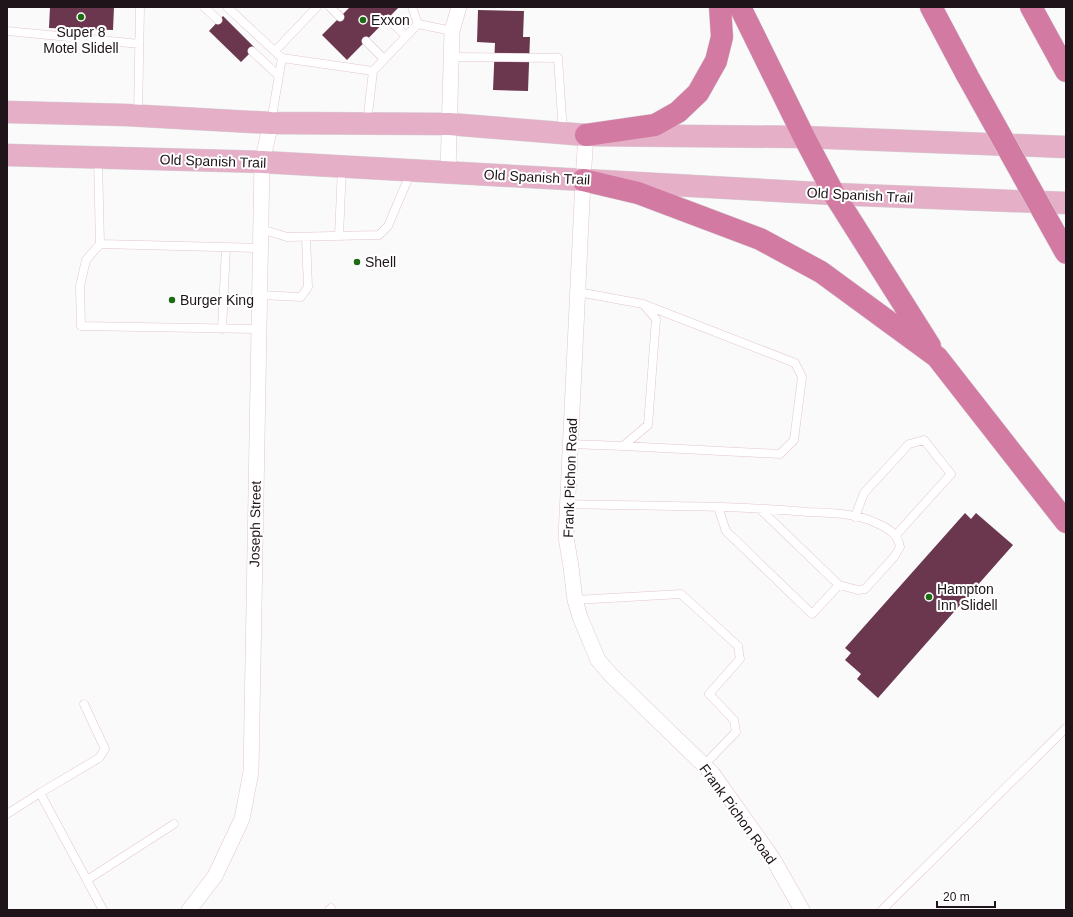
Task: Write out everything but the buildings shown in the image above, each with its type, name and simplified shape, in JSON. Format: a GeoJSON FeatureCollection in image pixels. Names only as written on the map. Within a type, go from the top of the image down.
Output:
{"type":"FeatureCollection","features":[{"type":"Feature","properties":{"kind":"highway"},"geometry":{"type":"LineString","coordinates":[[586,135],[654,125],[678,112],[698,93],[716,61],[722,36],[720,7]]}},
{"type":"Feature","properties":{"kind":"highway"},"geometry":{"type":"LineString","coordinates":[[740,7],[804,137],[834,194],[937,357],[1066,522]]}},
{"type":"Feature","properties":{"kind":"highway"},"geometry":{"type":"LineString","coordinates":[[931,7],[1066,253]]}},
{"type":"Feature","properties":{"kind":"highway"},"geometry":{"type":"LineString","coordinates":[[1030,7],[1066,72]]}},
{"type":"Feature","properties":{"kind":"highway"},"geometry":{"type":"LineString","coordinates":[[583,180],[638,193],[760,239],[821,272],[937,357]]}},
{"type":"Feature","properties":{"kind":"main road"},"geometry":{"type":"LineString","coordinates":[[7,112],[271,122],[449,124],[586,135],[804,137],[1066,147]]}},
{"type":"Feature","properties":{"kind":"main road","name":"Old Spanish Trail"},"geometry":{"type":"LineString","coordinates":[[7,155],[262,162],[834,194],[1066,203]]}},
{"type":"Feature","properties":{"kind":"street"},"geometry":{"type":"LineString","coordinates":[[448,172],[452,31],[459,7]]}},
{"type":"Feature","properties":{"kind":"street","name":"Joseph Street"},"geometry":{"type":"LineString","coordinates":[[189,910],[215,876],[242,819],[250,772],[262,162],[271,122]]}},
{"type":"Feature","properties":{"kind":"street","name":"Frank Pichon Road"},"geometry":{"type":"LineString","coordinates":[[586,135],[566,538],[575,600],[580,617],[598,660],[611,675],[712,773],[773,859],[802,910]]}},
{"type":"Feature","properties":{"kind":"lane"},"geometry":{"type":"LineString","coordinates":[[138,116],[140,7]]}},
{"type":"Feature","properties":{"kind":"lane"},"geometry":{"type":"LineString","coordinates":[[204,7],[218,20]]}},
{"type":"Feature","properties":{"kind":"lane"},"geometry":{"type":"LineString","coordinates":[[227,7],[282,58],[373,71]]}},
{"type":"Feature","properties":{"kind":"lane"},"geometry":{"type":"LineString","coordinates":[[275,51],[317,7]]}},
{"type":"Feature","properties":{"kind":"lane"},"geometry":{"type":"LineString","coordinates":[[330,7],[340,17]]}},
{"type":"Feature","properties":{"kind":"lane"},"geometry":{"type":"LineString","coordinates":[[412,7],[418,24]]}},
{"type":"Feature","properties":{"kind":"lane"},"geometry":{"type":"LineString","coordinates":[[388,19],[406,36]]}},
{"type":"Feature","properties":{"kind":"lane"},"geometry":{"type":"LineString","coordinates":[[418,24],[452,31]]}},
{"type":"Feature","properties":{"kind":"lane"},"geometry":{"type":"LineString","coordinates":[[367,123],[373,71],[418,24]]}},
{"type":"Feature","properties":{"kind":"lane"},"geometry":{"type":"LineString","coordinates":[[7,31],[69,37]]}},
{"type":"Feature","properties":{"kind":"lane"},"geometry":{"type":"LineString","coordinates":[[91,39],[139,44]]}},
{"type":"Feature","properties":{"kind":"lane"},"geometry":{"type":"LineString","coordinates":[[366,41],[384,59]]}},
{"type":"Feature","properties":{"kind":"lane"},"geometry":{"type":"LineString","coordinates":[[252,51],[279,76]]}},
{"type":"Feature","properties":{"kind":"lane"},"geometry":{"type":"LineString","coordinates":[[451,57],[558,58],[563,134]]}},
{"type":"Feature","properties":{"kind":"lane"},"geometry":{"type":"LineString","coordinates":[[271,122],[282,58]]}},
{"type":"Feature","properties":{"kind":"lane"},"geometry":{"type":"LineString","coordinates":[[98,158],[100,244],[86,260],[80,286],[81,326],[259,330]]}},
{"type":"Feature","properties":{"kind":"lane"},"geometry":{"type":"LineString","coordinates":[[339,236],[342,166]]}},
{"type":"Feature","properties":{"kind":"lane"},"geometry":{"type":"LineString","coordinates":[[261,229],[287,237],[380,236],[388,226],[412,170]]}},
{"type":"Feature","properties":{"kind":"lane"},"geometry":{"type":"LineString","coordinates":[[260,295],[301,297],[308,287],[306,237]]}},
{"type":"Feature","properties":{"kind":"lane"},"geometry":{"type":"LineString","coordinates":[[100,244],[261,248]]}},
{"type":"Feature","properties":{"kind":"lane"},"geometry":{"type":"LineString","coordinates":[[222,329],[226,248]]}},
{"type":"Feature","properties":{"kind":"lane"},"geometry":{"type":"LineString","coordinates":[[570,444],[780,454],[794,440],[802,377],[795,363],[643,304],[578,292]]}},
{"type":"Feature","properties":{"kind":"lane"},"geometry":{"type":"LineString","coordinates":[[623,446],[648,425],[656,320],[643,304]]}},
{"type":"Feature","properties":{"kind":"lane"},"geometry":{"type":"LineString","coordinates":[[855,517],[864,493],[910,444],[924,440],[951,474],[896,534]]}},
{"type":"Feature","properties":{"kind":"lane"},"geometry":{"type":"LineString","coordinates":[[568,504],[718,507],[785,510],[855,517],[876,522],[896,534],[900,548],[894,557],[865,589],[858,590],[839,585],[760,509]]}},
{"type":"Feature","properties":{"kind":"lane"},"geometry":{"type":"LineString","coordinates":[[718,507],[726,531],[812,614],[839,585]]}},
{"type":"Feature","properties":{"kind":"lane"},"geometry":{"type":"LineString","coordinates":[[575,600],[681,594],[738,646],[740,659],[708,694],[734,720],[736,732],[704,765]]}},
{"type":"Feature","properties":{"kind":"lane"},"geometry":{"type":"LineString","coordinates":[[7,814],[99,758],[105,749],[84,704]]}},
{"type":"Feature","properties":{"kind":"lane"},"geometry":{"type":"LineString","coordinates":[[882,910],[1066,728]]}},
{"type":"Feature","properties":{"kind":"lane"},"geometry":{"type":"LineString","coordinates":[[40,793],[103,910]]}},
{"type":"Feature","properties":{"kind":"lane"},"geometry":{"type":"LineString","coordinates":[[87,880],[174,824]]}},
{"type":"Feature","properties":{"kind":"place","name":"Super 8 Motel Slidell"},"geometry":{"type":"Point","coordinates":[81,17]}},
{"type":"Feature","properties":{"kind":"place","name":"Exxon"},"geometry":{"type":"Point","coordinates":[363,20]}},
{"type":"Feature","properties":{"kind":"place","name":"Shell"},"geometry":{"type":"Point","coordinates":[357,262]}},
{"type":"Feature","properties":{"kind":"place","name":"Burger King"},"geometry":{"type":"Point","coordinates":[172,300]}},
{"type":"Feature","properties":{"kind":"place","name":"Hampton Inn Slidell"},"geometry":{"type":"Point","coordinates":[929,597]}}]}
